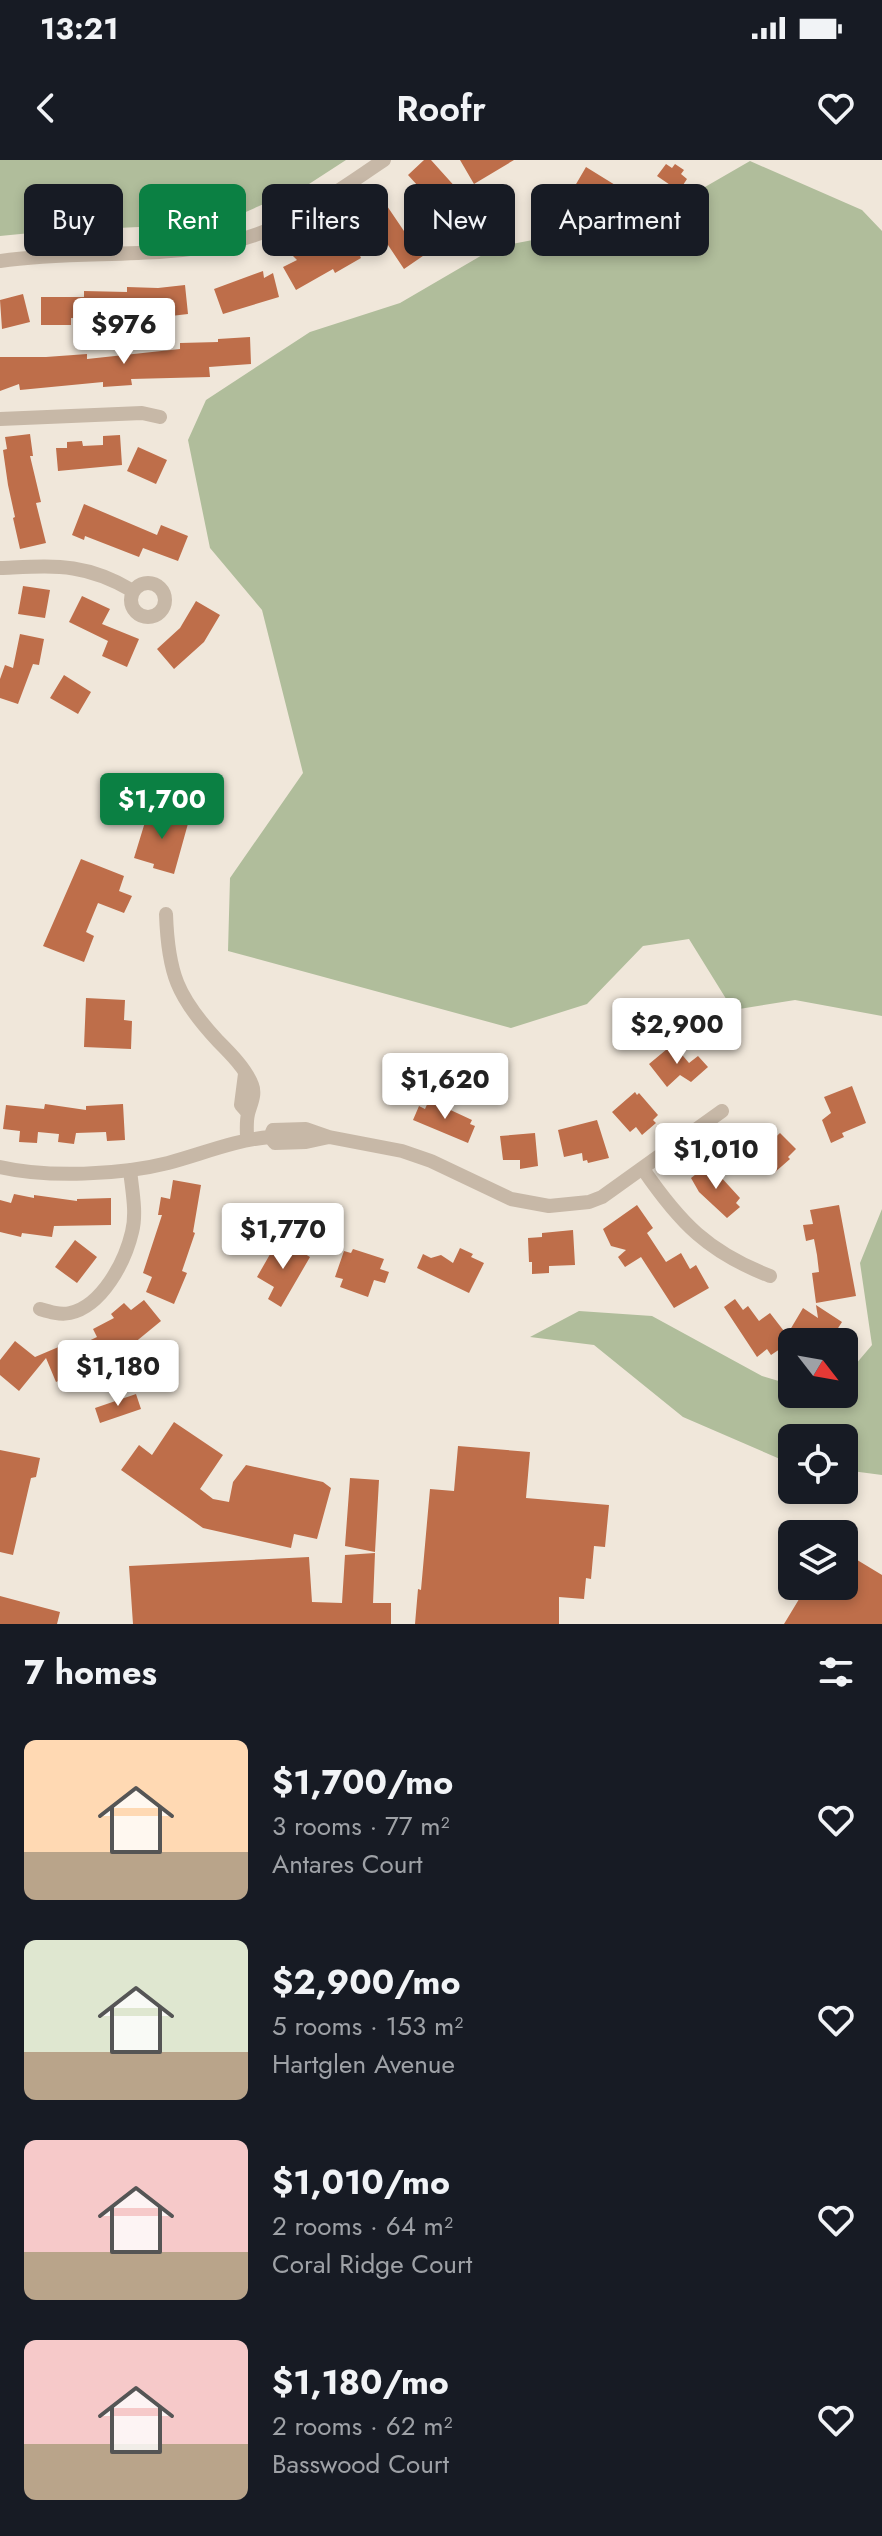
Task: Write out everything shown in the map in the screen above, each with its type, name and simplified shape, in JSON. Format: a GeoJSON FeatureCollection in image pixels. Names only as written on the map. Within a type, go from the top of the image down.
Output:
{"type":"FeatureCollection","features":[{"type":"Feature","properties":{"kind":"street"},"geometry":{"type":"LineString","coordinates":[[361,176],[372,160]]}},
{"type":"Feature","properties":{"kind":"street"},"geometry":{"type":"LineString","coordinates":[[0,261],[198,249],[230,243],[272,229],[384,160]]}},
{"type":"Feature","properties":{"kind":"street"},"geometry":{"type":"LineString","coordinates":[[0,419],[142,413],[160,417]]}},
{"type":"Feature","properties":{"kind":"street"},"geometry":{"type":"LineString","coordinates":[[0,568],[59,565],[86,569],[133,591]]}},
{"type":"Feature","properties":{"kind":"street"},"geometry":{"type":"LineString","coordinates":[[166,914],[169,960],[178,987],[193,1013],[245,1074],[241,1105],[248,1113],[247,1139]]}},
{"type":"Feature","properties":{"kind":"street"},"geometry":{"type":"LineString","coordinates":[[0,1167],[41,1172],[130,1170],[167,1163],[247,1139],[270,1137],[275,1143],[306,1142],[329,1137],[417,1156],[511,1199],[534,1205],[589,1202],[613,1191],[722,1111]]}},
{"type":"Feature","properties":{"kind":"street"},"geometry":{"type":"LineString","coordinates":[[643,1169],[690,1230],[731,1258],[770,1276]]}},
{"type":"Feature","properties":{"kind":"street"},"geometry":{"type":"LineString","coordinates":[[40,1309],[61,1314],[74,1313],[95,1298],[116,1271],[133,1231],[130,1170]]}},
{"type":"Feature","properties":{"kind":"green space"},"geometry":{"type":"Polygon","coordinates":[[[0,160],[346,160],[309,184],[262,184],[262,205],[246,212],[246,184],[139,184],[139,227],[123,228],[123,184],[24,184],[24,234],[0,236],[0,160]]]}},
{"type":"Feature","properties":{"kind":"green space"},"geometry":{"type":"Polygon","coordinates":[[[750,161],[862,210],[882,231],[882,1016],[795,1000],[733,1010],[689,939],[643,946],[587,1004],[511,1028],[228,951],[230,878],[303,773],[262,610],[210,548],[188,440],[206,400],[310,332],[400,303],[481,256],[515,256],[515,243],[531,240],[531,256],[709,256],[709,185],[750,161]]]}},
{"type":"Feature","properties":{"kind":"green space"},"geometry":{"type":"Polygon","coordinates":[[[882,1209],[882,1475],[858,1472],[858,1424],[778,1424],[778,1458],[683,1417],[594,1345],[530,1337],[579,1311],[652,1316],[762,1376],[778,1381],[778,1408],[858,1408],[858,1362],[872,1345],[860,1263],[882,1209]]]}},
{"type":"Feature","properties":{"kind":"building"},"geometry":{"type":"Polygon","coordinates":[[[424,160],[431,160],[453,184],[416,184],[408,175],[424,160]]]}},
{"type":"Feature","properties":{"kind":"building"},"geometry":{"type":"Polygon","coordinates":[[[460,160],[514,160],[474,184],[460,160]]]}},
{"type":"Feature","properties":{"kind":"building"},"geometry":{"type":"Polygon","coordinates":[[[666,164],[672,168],[675,164],[684,170],[681,174],[687,179],[684,184],[669,184],[657,176],[666,164]]]}},
{"type":"Feature","properties":{"kind":"building"},"geometry":{"type":"Polygon","coordinates":[[[586,167],[614,184],[576,184],[586,167]]]}},
{"type":"Feature","properties":{"kind":"building"},"geometry":{"type":"Polygon","coordinates":[[[388,207],[404,231],[404,256],[423,256],[404,269],[388,245],[388,207]]]}},
{"type":"Feature","properties":{"kind":"building"},"geometry":{"type":"Polygon","coordinates":[[[293,256],[361,258],[335,273],[333,269],[296,290],[283,267],[297,260],[293,256]]]}},
{"type":"Feature","properties":{"kind":"building"},"geometry":{"type":"Polygon","coordinates":[[[263,271],[264,278],[273,273],[279,297],[223,314],[214,289],[263,271]]]}},
{"type":"Feature","properties":{"kind":"building"},"geometry":{"type":"Polygon","coordinates":[[[185,285],[188,314],[171,316],[171,311],[115,312],[115,319],[71,318],[71,325],[41,325],[41,297],[84,297],[84,291],[127,292],[127,287],[185,285]]]}},
{"type":"Feature","properties":{"kind":"building"},"geometry":{"type":"Polygon","coordinates":[[[23,294],[30,322],[2,329],[0,300],[23,294]]]}},
{"type":"Feature","properties":{"kind":"building"},"geometry":{"type":"Polygon","coordinates":[[[250,337],[251,364],[209,367],[210,377],[131,379],[132,385],[103,387],[103,382],[20,390],[19,384],[0,391],[0,357],[87,354],[87,359],[180,349],[180,343],[250,337]]]}},
{"type":"Feature","properties":{"kind":"building"},"geometry":{"type":"Polygon","coordinates":[[[30,434],[33,456],[30,456],[41,502],[36,503],[46,543],[20,549],[3,450],[7,449],[5,437],[30,434]]]}},
{"type":"Feature","properties":{"kind":"building"},"geometry":{"type":"Polygon","coordinates":[[[120,435],[122,465],[58,471],[56,448],[67,448],[67,442],[82,441],[83,446],[103,445],[103,436],[120,435]]]}},
{"type":"Feature","properties":{"kind":"building"},"geometry":{"type":"Polygon","coordinates":[[[138,447],[167,460],[156,484],[127,471],[138,447]]]}},
{"type":"Feature","properties":{"kind":"building"},"geometry":{"type":"Polygon","coordinates":[[[84,504],[157,535],[161,525],[188,536],[178,561],[143,548],[139,557],[85,536],[84,540],[72,535],[84,504]]]}},
{"type":"Feature","properties":{"kind":"building"},"geometry":{"type":"Polygon","coordinates":[[[23,586],[50,590],[45,618],[18,614],[23,586]]]}},
{"type":"Feature","properties":{"kind":"building"},"geometry":{"type":"Polygon","coordinates":[[[82,596],[110,609],[102,624],[139,639],[127,667],[102,656],[108,641],[69,622],[82,596]]]}},
{"type":"Feature","properties":{"kind":"building"},"geometry":{"type":"Polygon","coordinates":[[[196,601],[220,615],[204,642],[174,669],[157,649],[180,628],[196,601]]]}},
{"type":"Feature","properties":{"kind":"building"},"geometry":{"type":"Polygon","coordinates":[[[20,634],[44,639],[39,665],[33,664],[18,704],[0,698],[0,679],[5,665],[13,668],[20,634]]]}},
{"type":"Feature","properties":{"kind":"building"},"geometry":{"type":"Polygon","coordinates":[[[64,675],[91,692],[78,714],[50,698],[64,675]]]}},
{"type":"Feature","properties":{"kind":"building"},"geometry":{"type":"Polygon","coordinates":[[[149,809],[189,820],[174,874],[134,858],[149,809]]]}},
{"type":"Feature","properties":{"kind":"building"},"geometry":{"type":"Polygon","coordinates":[[[81,859],[124,876],[119,891],[132,896],[124,913],[98,903],[86,932],[94,936],[84,962],[43,946],[81,859]]]}},
{"type":"Feature","properties":{"kind":"building"},"geometry":{"type":"Polygon","coordinates":[[[86,998],[125,1000],[124,1020],[132,1021],[131,1049],[84,1047],[86,998]]]}},
{"type":"Feature","properties":{"kind":"building"},"geometry":{"type":"Polygon","coordinates":[[[673,1044],[689,1063],[698,1056],[708,1067],[691,1082],[680,1075],[667,1087],[649,1064],[673,1044]]]}},
{"type":"Feature","properties":{"kind":"building"},"geometry":{"type":"Polygon","coordinates":[[[852,1086],[866,1123],[842,1133],[844,1137],[831,1143],[822,1120],[831,1113],[824,1097],[852,1086]]]}},
{"type":"Feature","properties":{"kind":"building"},"geometry":{"type":"Polygon","coordinates":[[[635,1092],[658,1115],[653,1120],[656,1123],[642,1135],[636,1127],[630,1132],[612,1112],[635,1092]]]}},
{"type":"Feature","properties":{"kind":"building"},"geometry":{"type":"Polygon","coordinates":[[[429,1100],[472,1120],[470,1124],[475,1126],[468,1143],[413,1120],[419,1106],[425,1109],[429,1100]]]}},
{"type":"Feature","properties":{"kind":"building"},"geometry":{"type":"Polygon","coordinates":[[[45,1104],[86,1110],[86,1106],[123,1104],[125,1140],[107,1141],[106,1132],[76,1133],[74,1144],[58,1142],[59,1134],[38,1132],[37,1143],[19,1142],[20,1131],[3,1129],[6,1105],[44,1109],[45,1104]]]}},
{"type":"Feature","properties":{"kind":"building"},"geometry":{"type":"Polygon","coordinates":[[[597,1120],[609,1158],[588,1163],[587,1160],[583,1161],[582,1153],[564,1157],[558,1130],[597,1120]]]}},
{"type":"Feature","properties":{"kind":"building"},"geometry":{"type":"Polygon","coordinates":[[[535,1133],[538,1166],[520,1169],[520,1160],[503,1160],[500,1136],[535,1133]]]}},
{"type":"Feature","properties":{"kind":"building"},"geometry":{"type":"Polygon","coordinates":[[[780,1133],[796,1149],[774,1173],[747,1151],[761,1137],[768,1144],[780,1133]]]}},
{"type":"Feature","properties":{"kind":"building"},"geometry":{"type":"Polygon","coordinates":[[[709,1164],[740,1198],[736,1203],[740,1207],[727,1218],[699,1192],[691,1178],[709,1164]]]}},
{"type":"Feature","properties":{"kind":"building"},"geometry":{"type":"Polygon","coordinates":[[[173,1180],[201,1185],[195,1233],[182,1271],[187,1273],[174,1304],[146,1292],[152,1277],[143,1273],[162,1215],[158,1215],[161,1197],[170,1199],[173,1180]]]}},
{"type":"Feature","properties":{"kind":"building"},"geometry":{"type":"Polygon","coordinates":[[[14,1194],[77,1201],[111,1198],[111,1225],[54,1226],[52,1237],[22,1233],[21,1237],[0,1232],[0,1200],[11,1203],[14,1194]]]}},
{"type":"Feature","properties":{"kind":"building"},"geometry":{"type":"Polygon","coordinates":[[[637,1205],[653,1228],[647,1233],[666,1262],[681,1253],[690,1269],[696,1265],[709,1288],[674,1308],[641,1257],[625,1267],[618,1257],[626,1250],[611,1246],[603,1229],[637,1205]]]}},
{"type":"Feature","properties":{"kind":"building"},"geometry":{"type":"Polygon","coordinates":[[[839,1205],[856,1296],[816,1303],[812,1273],[819,1272],[817,1255],[814,1239],[806,1241],[803,1225],[813,1224],[810,1210],[839,1205]]]}},
{"type":"Feature","properties":{"kind":"building"},"geometry":{"type":"Polygon","coordinates":[[[573,1230],[575,1265],[549,1266],[549,1273],[532,1274],[528,1238],[542,1237],[542,1233],[573,1230]]]}},
{"type":"Feature","properties":{"kind":"building"},"geometry":{"type":"Polygon","coordinates":[[[75,1240],[97,1257],[77,1283],[55,1267],[75,1240]]]}},
{"type":"Feature","properties":{"kind":"building"},"geometry":{"type":"Polygon","coordinates":[[[282,1240],[310,1257],[281,1307],[268,1299],[274,1287],[257,1277],[273,1249],[276,1251],[282,1240]]]}},
{"type":"Feature","properties":{"kind":"building"},"geometry":{"type":"Polygon","coordinates":[[[460,1248],[484,1263],[469,1293],[417,1268],[423,1254],[431,1258],[441,1255],[453,1263],[460,1248]]]}},
{"type":"Feature","properties":{"kind":"building"},"geometry":{"type":"Polygon","coordinates":[[[353,1249],[384,1259],[380,1269],[389,1272],[385,1283],[374,1280],[368,1297],[340,1287],[343,1279],[335,1277],[344,1251],[351,1253],[353,1249]]]}},
{"type":"Feature","properties":{"kind":"building"},"geometry":{"type":"Polygon","coordinates":[[[735,1299],[743,1310],[748,1306],[759,1321],[770,1313],[782,1328],[778,1328],[778,1350],[771,1355],[767,1349],[757,1357],[724,1307],[735,1299]]]}},
{"type":"Feature","properties":{"kind":"building"},"geometry":{"type":"Polygon","coordinates":[[[144,1300],[161,1321],[122,1353],[124,1358],[72,1382],[69,1376],[56,1382],[46,1358],[19,1391],[0,1375],[0,1360],[15,1341],[35,1357],[75,1340],[78,1346],[97,1337],[93,1329],[114,1318],[111,1314],[124,1303],[131,1310],[144,1300]]]}},
{"type":"Feature","properties":{"kind":"building"},"geometry":{"type":"Polygon","coordinates":[[[816,1305],[842,1322],[838,1328],[791,1328],[803,1308],[818,1318],[816,1305]]]}},
{"type":"Feature","properties":{"kind":"building"},"geometry":{"type":"Polygon","coordinates":[[[136,1394],[141,1409],[100,1423],[95,1408],[136,1394]]]}},
{"type":"Feature","properties":{"kind":"building"},"geometry":{"type":"Polygon","coordinates":[[[174,1422],[223,1455],[200,1489],[213,1499],[229,1502],[233,1482],[246,1465],[323,1482],[331,1488],[317,1539],[294,1534],[291,1548],[203,1528],[121,1470],[139,1445],[152,1455],[174,1422]]]}},
{"type":"Feature","properties":{"kind":"building"},"geometry":{"type":"Polygon","coordinates":[[[458,1446],[530,1452],[526,1498],[609,1505],[605,1547],[594,1546],[591,1579],[586,1578],[584,1599],[559,1597],[559,1624],[415,1624],[430,1489],[454,1491],[458,1446]]]}},
{"type":"Feature","properties":{"kind":"building"},"geometry":{"type":"Polygon","coordinates":[[[0,1450],[40,1458],[36,1477],[31,1478],[13,1555],[0,1552],[0,1450]]]}},
{"type":"Feature","properties":{"kind":"building"},"geometry":{"type":"Polygon","coordinates":[[[350,1478],[379,1480],[375,1552],[345,1546],[350,1478]]]}},
{"type":"Feature","properties":{"kind":"building"},"geometry":{"type":"Polygon","coordinates":[[[375,1553],[373,1603],[391,1603],[391,1624],[133,1624],[129,1566],[309,1557],[312,1602],[342,1603],[345,1555],[375,1553]]]}},
{"type":"Feature","properties":{"kind":"building"},"geometry":{"type":"Polygon","coordinates":[[[858,1560],[882,1575],[882,1624],[784,1624],[799,1600],[858,1600],[858,1560]]]}},
{"type":"Feature","properties":{"kind":"building"},"geometry":{"type":"Polygon","coordinates":[[[0,1596],[60,1612],[57,1624],[0,1624],[0,1596]]]}}]}
